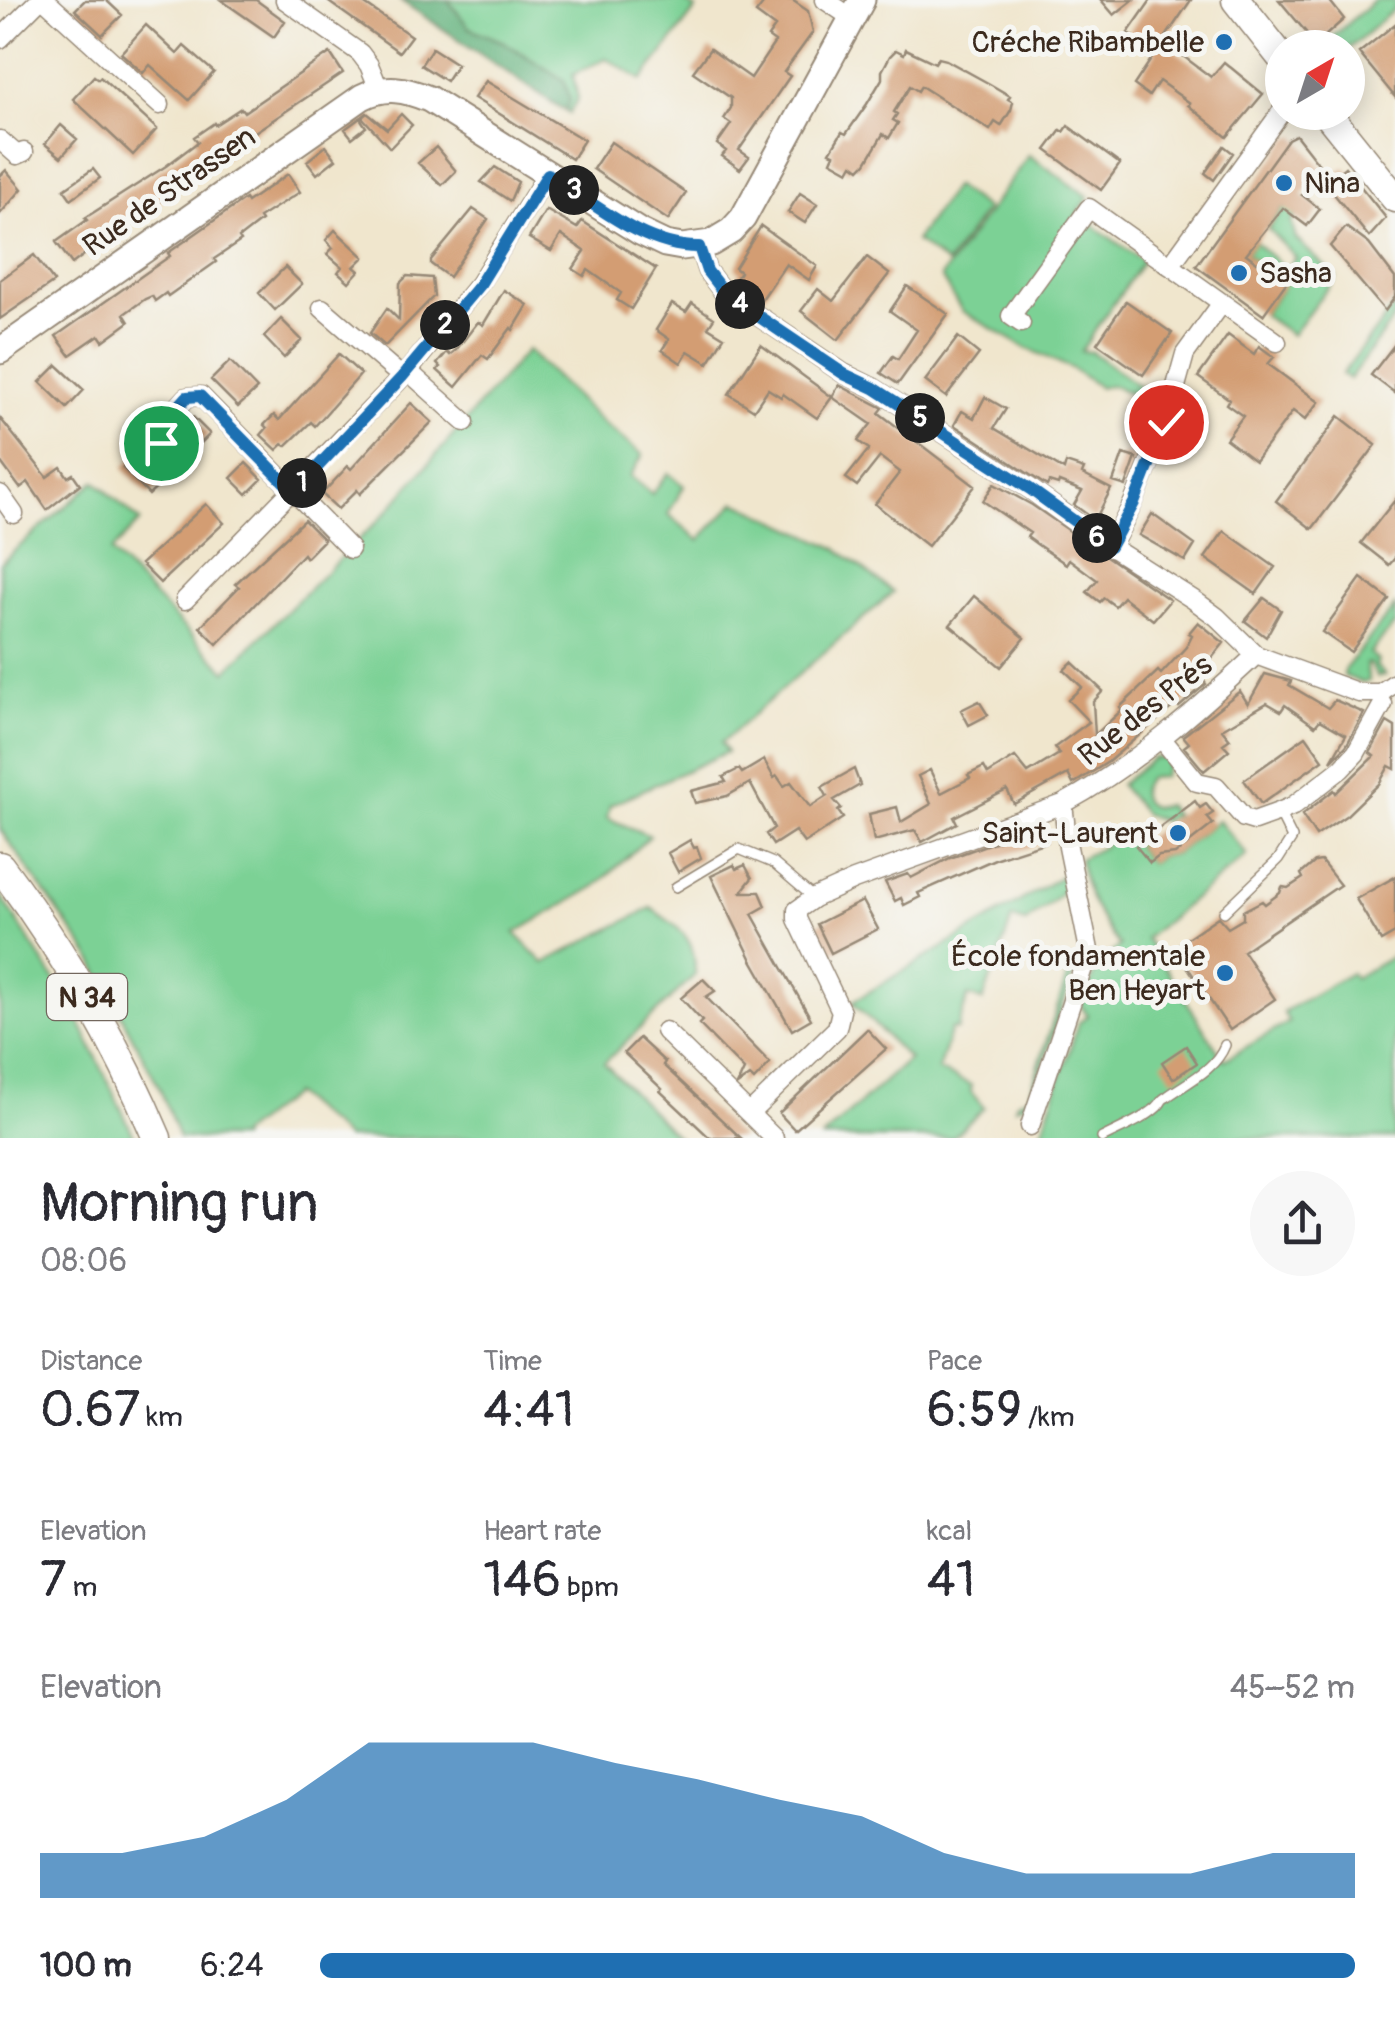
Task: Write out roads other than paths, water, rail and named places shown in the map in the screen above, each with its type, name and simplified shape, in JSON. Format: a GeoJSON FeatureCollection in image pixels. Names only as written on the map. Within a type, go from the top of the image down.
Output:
{"type":"FeatureCollection","features":[{"type":"Feature","properties":{"kind":"main road"},"geometry":{"type":"LineString","coordinates":[[1236,0],[1265,37]]}},
{"type":"Feature","properties":{"kind":"main road"},"geometry":{"type":"LineString","coordinates":[[379,89],[428,98],[640,232],[665,244],[699,247],[721,238],[743,218],[858,9]]}},
{"type":"Feature","properties":{"kind":"main road","name":"Rue de Strassen"},"geometry":{"type":"LineString","coordinates":[[0,351],[362,97],[379,89]]}},
{"type":"Feature","properties":{"kind":"main road"},"geometry":{"type":"LineString","coordinates":[[1340,130],[1395,198]]}},
{"type":"Feature","properties":{"kind":"main road","name":"N 34"},"geometry":{"type":"LineString","coordinates":[[0,866],[84,992],[133,1084],[156,1138]]}},
{"type":"Feature","properties":{"kind":"street"},"geometry":{"type":"LineString","coordinates":[[285,0],[360,54],[379,89]]}},
{"type":"Feature","properties":{"kind":"street"},"geometry":{"type":"LineString","coordinates":[[825,0],[858,9]]}},
{"type":"Feature","properties":{"kind":"street"},"geometry":{"type":"LineString","coordinates":[[0,39],[34,2],[160,105]]}},
{"type":"Feature","properties":{"kind":"street"},"geometry":{"type":"LineString","coordinates":[[1170,266],[1268,130]]}},
{"type":"Feature","properties":{"kind":"street"},"geometry":{"type":"LineString","coordinates":[[0,140],[17,155],[24,152]]}},
{"type":"Feature","properties":{"kind":"street"},"geometry":{"type":"LineString","coordinates":[[185,600],[405,374],[480,284],[548,174]]}},
{"type":"Feature","properties":{"kind":"street"},"geometry":{"type":"LineString","coordinates":[[1021,323],[1011,316],[1089,208],[1277,342]]}},
{"type":"Feature","properties":{"kind":"street"},"geometry":{"type":"LineString","coordinates":[[699,247],[707,271],[724,293],[844,374],[874,388],[1030,489],[1110,547],[1206,608],[1256,656],[1346,690],[1388,698],[1364,741],[1341,769],[1293,806],[1254,821],[1244,818],[1216,786],[1197,782],[1162,739]]}},
{"type":"Feature","properties":{"kind":"street"},"geometry":{"type":"LineString","coordinates":[[1110,547],[1134,503],[1166,422],[1185,354],[1222,302]]}},
{"type":"Feature","properties":{"kind":"street"},"geometry":{"type":"LineString","coordinates":[[322,308],[466,422]]}},
{"type":"Feature","properties":{"kind":"street"},"geometry":{"type":"LineString","coordinates":[[161,443],[163,424],[187,397],[200,396],[350,549]]}},
{"type":"Feature","properties":{"kind":"street"},"geometry":{"type":"LineString","coordinates":[[0,494],[14,514]]}},
{"type":"Feature","properties":{"kind":"street","name":"Rue des Prés"},"geometry":{"type":"LineString","coordinates":[[814,898],[1063,804],[1095,787],[1162,739],[1256,656]]}},
{"type":"Feature","properties":{"kind":"street"},"geometry":{"type":"LineString","coordinates":[[1028,1132],[1090,950],[1063,804]]}},
{"type":"Feature","properties":{"kind":"street"},"geometry":{"type":"LineString","coordinates":[[750,1113],[837,1028],[841,1010],[796,919],[797,910],[814,898]]}},
{"type":"Feature","properties":{"kind":"street"},"geometry":{"type":"LineString","coordinates":[[666,1031],[774,1138]]}},
{"type":"Feature","properties":{"kind":"lane"},"geometry":{"type":"LineString","coordinates":[[1224,912],[1278,860],[1292,838],[1279,812]]}},
{"type":"Feature","properties":{"kind":"lane"},"geometry":{"type":"LineString","coordinates":[[676,886],[739,849],[773,863],[814,898]]}},
{"type":"Feature","properties":{"kind":"lane"},"geometry":{"type":"LineString","coordinates":[[1102,1138],[1156,1109],[1165,1097],[1194,1082],[1220,1056],[1225,1045]]}},
{"type":"Feature","properties":{"kind":"place","name":"Créche Ribambelle"},"geometry":{"type":"Point","coordinates":[1224,42]}},
{"type":"Feature","properties":{"kind":"place","name":"Nina"},"geometry":{"type":"Point","coordinates":[1284,183]}},
{"type":"Feature","properties":{"kind":"place","name":"Sasha"},"geometry":{"type":"Point","coordinates":[1239,273]}},
{"type":"Feature","properties":{"kind":"place","name":"Saint-Laurent"},"geometry":{"type":"Point","coordinates":[1178,833]}},
{"type":"Feature","properties":{"kind":"place","name":"École fondamentale Ben Heyart"},"geometry":{"type":"Point","coordinates":[1225,973]}}]}
